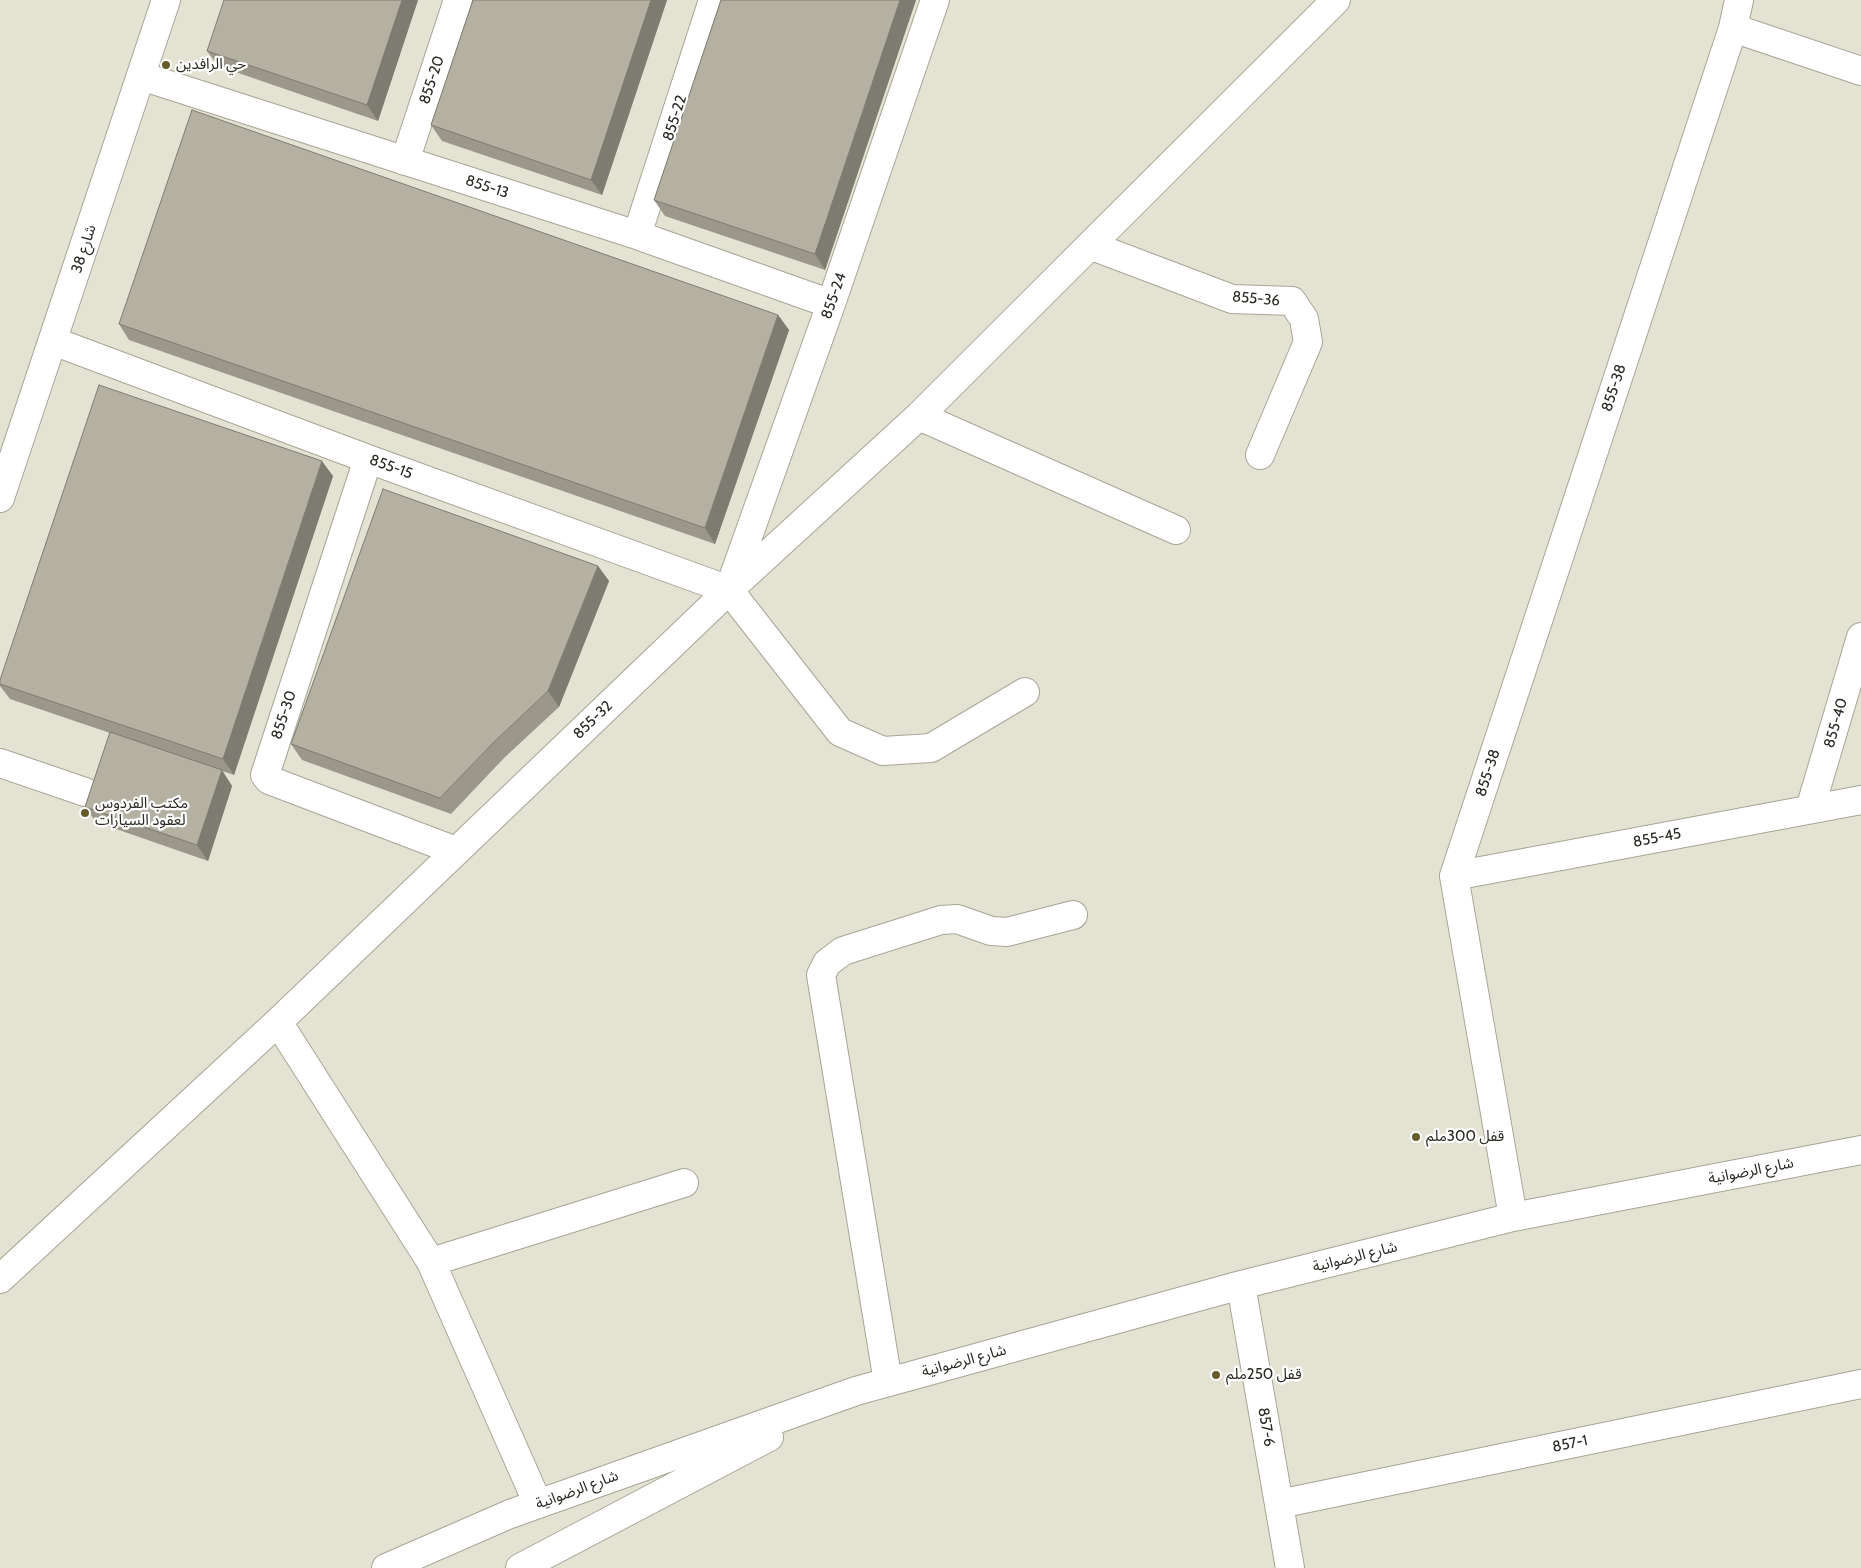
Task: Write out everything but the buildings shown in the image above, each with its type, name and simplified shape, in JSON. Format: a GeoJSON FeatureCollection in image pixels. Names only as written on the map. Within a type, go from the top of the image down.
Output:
{"type":"FeatureCollection","features":[{"type":"Feature","properties":{"kind":"street","name":"شارع 38"},"geometry":{"type":"LineString","coordinates":[[0,498],[166,0]]}},
{"type":"Feature","properties":{"kind":"street","name":"855-20"},"geometry":{"type":"LineString","coordinates":[[405,161],[458,0]]}},
{"type":"Feature","properties":{"kind":"street","name":"855-22"},"geometry":{"type":"LineString","coordinates":[[637,236],[713,0]]}},
{"type":"Feature","properties":{"kind":"street","name":"855-24"},"geometry":{"type":"LineString","coordinates":[[729,590],[831,304],[935,0]]}},
{"type":"Feature","properties":{"kind":"street","name":"855-32"},"geometry":{"type":"LineString","coordinates":[[0,1279],[278,1022],[729,590],[919,416],[1092,246],[1336,0]]}},
{"type":"Feature","properties":{"kind":"street","name":"855-38"},"geometry":{"type":"LineString","coordinates":[[1454,876],[1733,28],[1740,0]]}},
{"type":"Feature","properties":{"kind":"street"},"geometry":{"type":"LineString","coordinates":[[1733,28],[1861,71]]}},
{"type":"Feature","properties":{"kind":"street","name":"855-13"},"geometry":{"type":"LineString","coordinates":[[141,76],[637,236],[831,304]]}},
{"type":"Feature","properties":{"kind":"street","name":"855-36"},"geometry":{"type":"LineString","coordinates":[[1092,246],[1232,299],[1292,301],[1304,319],[1308,342],[1260,455]]}},
{"type":"Feature","properties":{"kind":"street","name":"855-15"},"geometry":{"type":"LineString","coordinates":[[53,341],[368,459],[729,590]]}},
{"type":"Feature","properties":{"kind":"street"},"geometry":{"type":"LineString","coordinates":[[919,416],[1176,530]]}},
{"type":"Feature","properties":{"kind":"street","name":"855-30"},"geometry":{"type":"LineString","coordinates":[[368,459],[264,775],[269,780],[456,850]]}},
{"type":"Feature","properties":{"kind":"street"},"geometry":{"type":"LineString","coordinates":[[729,590],[840,732],[883,751],[931,748],[1025,692]]}},
{"type":"Feature","properties":{"kind":"street","name":"855-40"},"geometry":{"type":"LineString","coordinates":[[1810,809],[1861,637]]}},
{"type":"Feature","properties":{"kind":"street"},"geometry":{"type":"LineString","coordinates":[[0,763],[85,792]]}},
{"type":"Feature","properties":{"kind":"street","name":"855-45"},"geometry":{"type":"LineString","coordinates":[[1454,876],[1861,800]]}},
{"type":"Feature","properties":{"kind":"street"},"geometry":{"type":"LineString","coordinates":[[1454,876],[1513,1217]]}},
{"type":"Feature","properties":{"kind":"street"},"geometry":{"type":"LineString","coordinates":[[888,1382],[821,975],[827,963],[843,950],[940,920],[957,919],[991,932],[1007,932],[1073,915]]}},
{"type":"Feature","properties":{"kind":"street"},"geometry":{"type":"LineString","coordinates":[[278,1022],[431,1262],[538,1504]]}},
{"type":"Feature","properties":{"kind":"street","name":"شارع الرضوانية"},"geometry":{"type":"LineString","coordinates":[[386,1568],[510,1514],[856,1391],[1241,1285],[1513,1217],[1861,1150]]}},
{"type":"Feature","properties":{"kind":"street"},"geometry":{"type":"LineString","coordinates":[[431,1262],[684,1183]]}},
{"type":"Feature","properties":{"kind":"street","name":"857-6"},"geometry":{"type":"LineString","coordinates":[[1241,1285],[1290,1568]]}},
{"type":"Feature","properties":{"kind":"street","name":"857-1"},"geometry":{"type":"LineString","coordinates":[[1279,1504],[1861,1384]]}},
{"type":"Feature","properties":{"kind":"street","name":"شارع الرضوانية"},"geometry":{"type":"LineString","coordinates":[[520,1568],[856,1391]]}},
{"type":"Feature","properties":{"kind":"place","name":"حي الرافدين"},"geometry":{"type":"Point","coordinates":[166,65]}},
{"type":"Feature","properties":{"kind":"place","name":"مكتب الفردوس لعقود السيارات"},"geometry":{"type":"Point","coordinates":[85,813]}},
{"type":"Feature","properties":{"kind":"place","name":"قفل 300ملم"},"geometry":{"type":"Point","coordinates":[1416,1137]}},
{"type":"Feature","properties":{"kind":"place","name":"قفل 250ملم"},"geometry":{"type":"Point","coordinates":[1216,1375]}}]}
